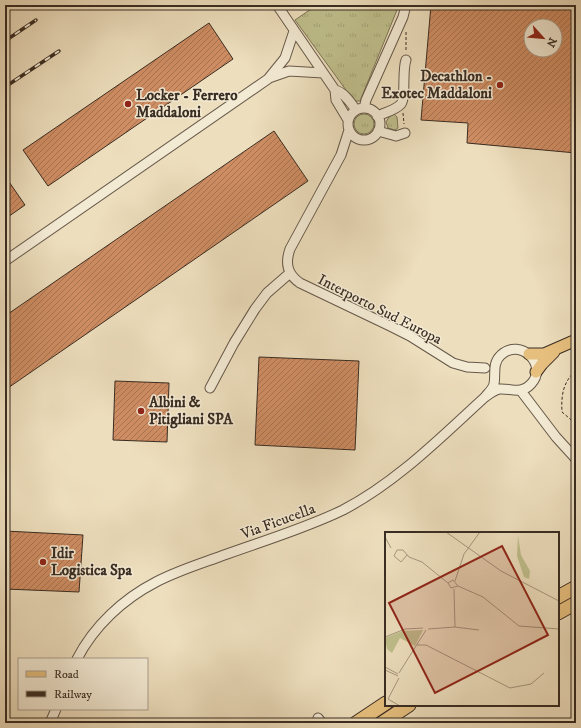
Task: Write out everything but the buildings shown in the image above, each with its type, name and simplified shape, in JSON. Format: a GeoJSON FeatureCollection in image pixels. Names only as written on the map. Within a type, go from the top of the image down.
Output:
{"type":"FeatureCollection","features":[{"type":"Feature","properties":{"kind":"highway"},"geometry":{"type":"LineString","coordinates":[[559,596],[576,587]]}},
{"type":"Feature","properties":{"kind":"highway"},"geometry":{"type":"LineString","coordinates":[[559,612],[576,603]]}},
{"type":"Feature","properties":{"kind":"highway"},"geometry":{"type":"LineString","coordinates":[[356,723],[385,704]]}},
{"type":"Feature","properties":{"kind":"highway"},"geometry":{"type":"LineString","coordinates":[[382,723],[408,706]]}},
{"type":"Feature","properties":{"kind":"main road"},"geometry":{"type":"LineString","coordinates":[[529,354],[544,354],[576,340]]}},
{"type":"Feature","properties":{"kind":"main road"},"geometry":{"type":"LineString","coordinates":[[536,372],[557,349]]}},
{"type":"Feature","properties":{"kind":"street"},"geometry":{"type":"LineString","coordinates":[[277,5],[335,90],[360,109],[374,112],[379,120],[378,131],[371,138],[354,143],[341,155]]}},
{"type":"Feature","properties":{"kind":"street"},"geometry":{"type":"LineString","coordinates":[[348,120],[350,115],[360,109],[366,100],[403,17],[406,5]]}},
{"type":"Feature","properties":{"kind":"street"},"geometry":{"type":"LineString","coordinates":[[268,79],[285,58],[294,31]]}},
{"type":"Feature","properties":{"kind":"street"},"geometry":{"type":"LineString","coordinates":[[377,116],[398,106],[402,101],[404,66],[406,60]]}},
{"type":"Feature","properties":{"kind":"street"},"geometry":{"type":"LineString","coordinates":[[5,261],[268,79],[289,71],[323,73]]}},
{"type":"Feature","properties":{"kind":"street"},"geometry":{"type":"LineString","coordinates":[[210,388],[234,343],[255,309],[267,293],[290,273],[287,265],[290,249],[341,155],[349,130],[348,120],[336,100],[335,90]]}},
{"type":"Feature","properties":{"kind":"street"},"geometry":{"type":"LineString","coordinates":[[349,130],[356,138],[360,140]]}},
{"type":"Feature","properties":{"kind":"street"},"geometry":{"type":"LineString","coordinates":[[378,131],[398,136],[406,133]]}},
{"type":"Feature","properties":{"kind":"street","name":"Interporto Sud Europa"},"geometry":{"type":"LineString","coordinates":[[290,273],[294,279],[300,283],[396,329],[453,363],[467,367],[485,368]]}},
{"type":"Feature","properties":{"kind":"street","name":"Via Ficucella"},"geometry":{"type":"LineString","coordinates":[[485,397],[493,386],[496,362],[504,352],[510,349],[517,349],[524,350],[529,354]]}},
{"type":"Feature","properties":{"kind":"street"},"geometry":{"type":"LineString","coordinates":[[529,354],[534,359],[536,372],[532,384],[521,390],[556,437],[576,459]]}},
{"type":"Feature","properties":{"kind":"street"},"geometry":{"type":"LineString","coordinates":[[495,375],[500,384],[509,390]]}},
{"type":"Feature","properties":{"kind":"street","name":"Via Ficucella"},"geometry":{"type":"LineString","coordinates":[[78,658],[89,638],[101,623],[139,592],[170,575],[299,528],[337,512],[368,496],[409,464],[494,390],[521,390]]}},
{"type":"Feature","properties":{"kind":"street"},"geometry":{"type":"LineString","coordinates":[[50,723],[56,710]]}},
{"type":"Feature","properties":{"kind":"path"},"geometry":{"type":"LineString","coordinates":[[406,32],[406,60]]}},
{"type":"Feature","properties":{"kind":"path"},"geometry":{"type":"LineString","coordinates":[[402,101],[406,133]]}},
{"type":"Feature","properties":{"kind":"path"},"geometry":{"type":"LineString","coordinates":[[576,371],[563,387],[561,400],[562,412],[576,424]]}},
{"type":"Feature","properties":{"kind":"green space"},"geometry":{"type":"Polygon","coordinates":[[[317,5],[399,5],[360,101],[354,101],[295,20],[317,5]]]}},
{"type":"Feature","properties":{"kind":"green space"},"geometry":{"type":"Polygon","coordinates":[[[364,114],[371,117],[374,124],[371,131],[364,134],[357,131],[354,124],[357,117],[364,114]]]}},
{"type":"Feature","properties":{"kind":"green space"},"geometry":{"type":"Polygon","coordinates":[[[394,114],[397,117],[398,128],[395,130],[388,128],[386,122],[389,117],[394,114]]]}},
{"type":"Feature","properties":{"kind":"railway"},"geometry":{"type":"LineString","coordinates":[[5,41],[36,20]]}},
{"type":"Feature","properties":{"kind":"railway"},"geometry":{"type":"LineString","coordinates":[[5,87],[59,51]]}},
{"type":"Feature","properties":{"kind":"place","name":"Decathlon - Exotec Maddaloni"},"geometry":{"type":"Point","coordinates":[500,85]}},
{"type":"Feature","properties":{"kind":"place","name":"Locker - Ferrero Maddaloni"},"geometry":{"type":"Point","coordinates":[128,104]}},
{"type":"Feature","properties":{"kind":"place","name":"Albini & Pitigliani SPA"},"geometry":{"type":"Point","coordinates":[141,411]}},
{"type":"Feature","properties":{"kind":"place","name":"Idir Logistica Spa"},"geometry":{"type":"Point","coordinates":[43,562]}}]}
